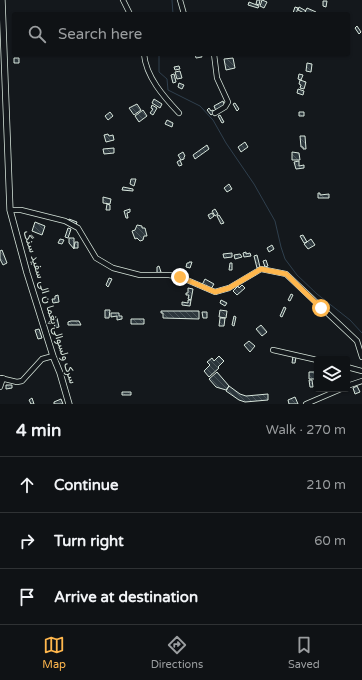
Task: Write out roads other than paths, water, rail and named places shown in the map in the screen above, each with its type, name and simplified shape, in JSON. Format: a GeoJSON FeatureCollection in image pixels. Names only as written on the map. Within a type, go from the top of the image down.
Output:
{"type":"FeatureCollection","features":[{"type":"Feature","properties":{"kind":"main road","name":"سرک ولسوالی پغما ن الی سفید سنگ"},"geometry":{"type":"LineString","coordinates":[[2,0],[10,210],[27,272],[69,404]]}},
{"type":"Feature","properties":{"kind":"street"},"geometry":{"type":"LineString","coordinates":[[123,0],[129,12]]}},
{"type":"Feature","properties":{"kind":"street"},"geometry":{"type":"LineString","coordinates":[[180,0],[183,12]]}},
{"type":"Feature","properties":{"kind":"street"},"geometry":{"type":"LineString","coordinates":[[144,56],[145,63],[154,82],[179,113]]}},
{"type":"Feature","properties":{"kind":"street"},"geometry":{"type":"LineString","coordinates":[[214,56],[217,78],[228,102],[225,107],[215,113]]}},
{"type":"Feature","properties":{"kind":"street"},"geometry":{"type":"LineString","coordinates":[[10,210],[21,210],[64,221],[78,228],[96,258],[112,268],[140,275],[169,275],[180,277],[215,292],[229,288],[261,269],[286,274],[357,341],[362,357]]}},
{"type":"Feature","properties":{"kind":"street"},"geometry":{"type":"LineString","coordinates":[[273,350],[314,359]]}},
{"type":"Feature","properties":{"kind":"street"},"geometry":{"type":"LineString","coordinates":[[0,387],[1,378],[17,382],[22,381],[42,359],[53,356]]}},
{"type":"Feature","properties":{"kind":"street"},"geometry":{"type":"LineString","coordinates":[[350,368],[362,371]]}},
{"type":"Feature","properties":{"kind":"street"},"geometry":{"type":"LineString","coordinates":[[350,385],[362,381]]}},
{"type":"Feature","properties":{"kind":"street"},"geometry":{"type":"LineString","coordinates":[[306,404],[333,392]]}},
{"type":"Feature","properties":{"kind":"waterway"},"geometry":{"type":"LineString","coordinates":[[172,0],[173,12]]}},
{"type":"Feature","properties":{"kind":"waterway"},"geometry":{"type":"LineString","coordinates":[[159,56],[159,72],[167,79],[168,90],[200,106],[213,120],[226,143],[254,184],[275,221],[285,259],[297,275],[317,294],[350,320],[362,333]]}}]}
